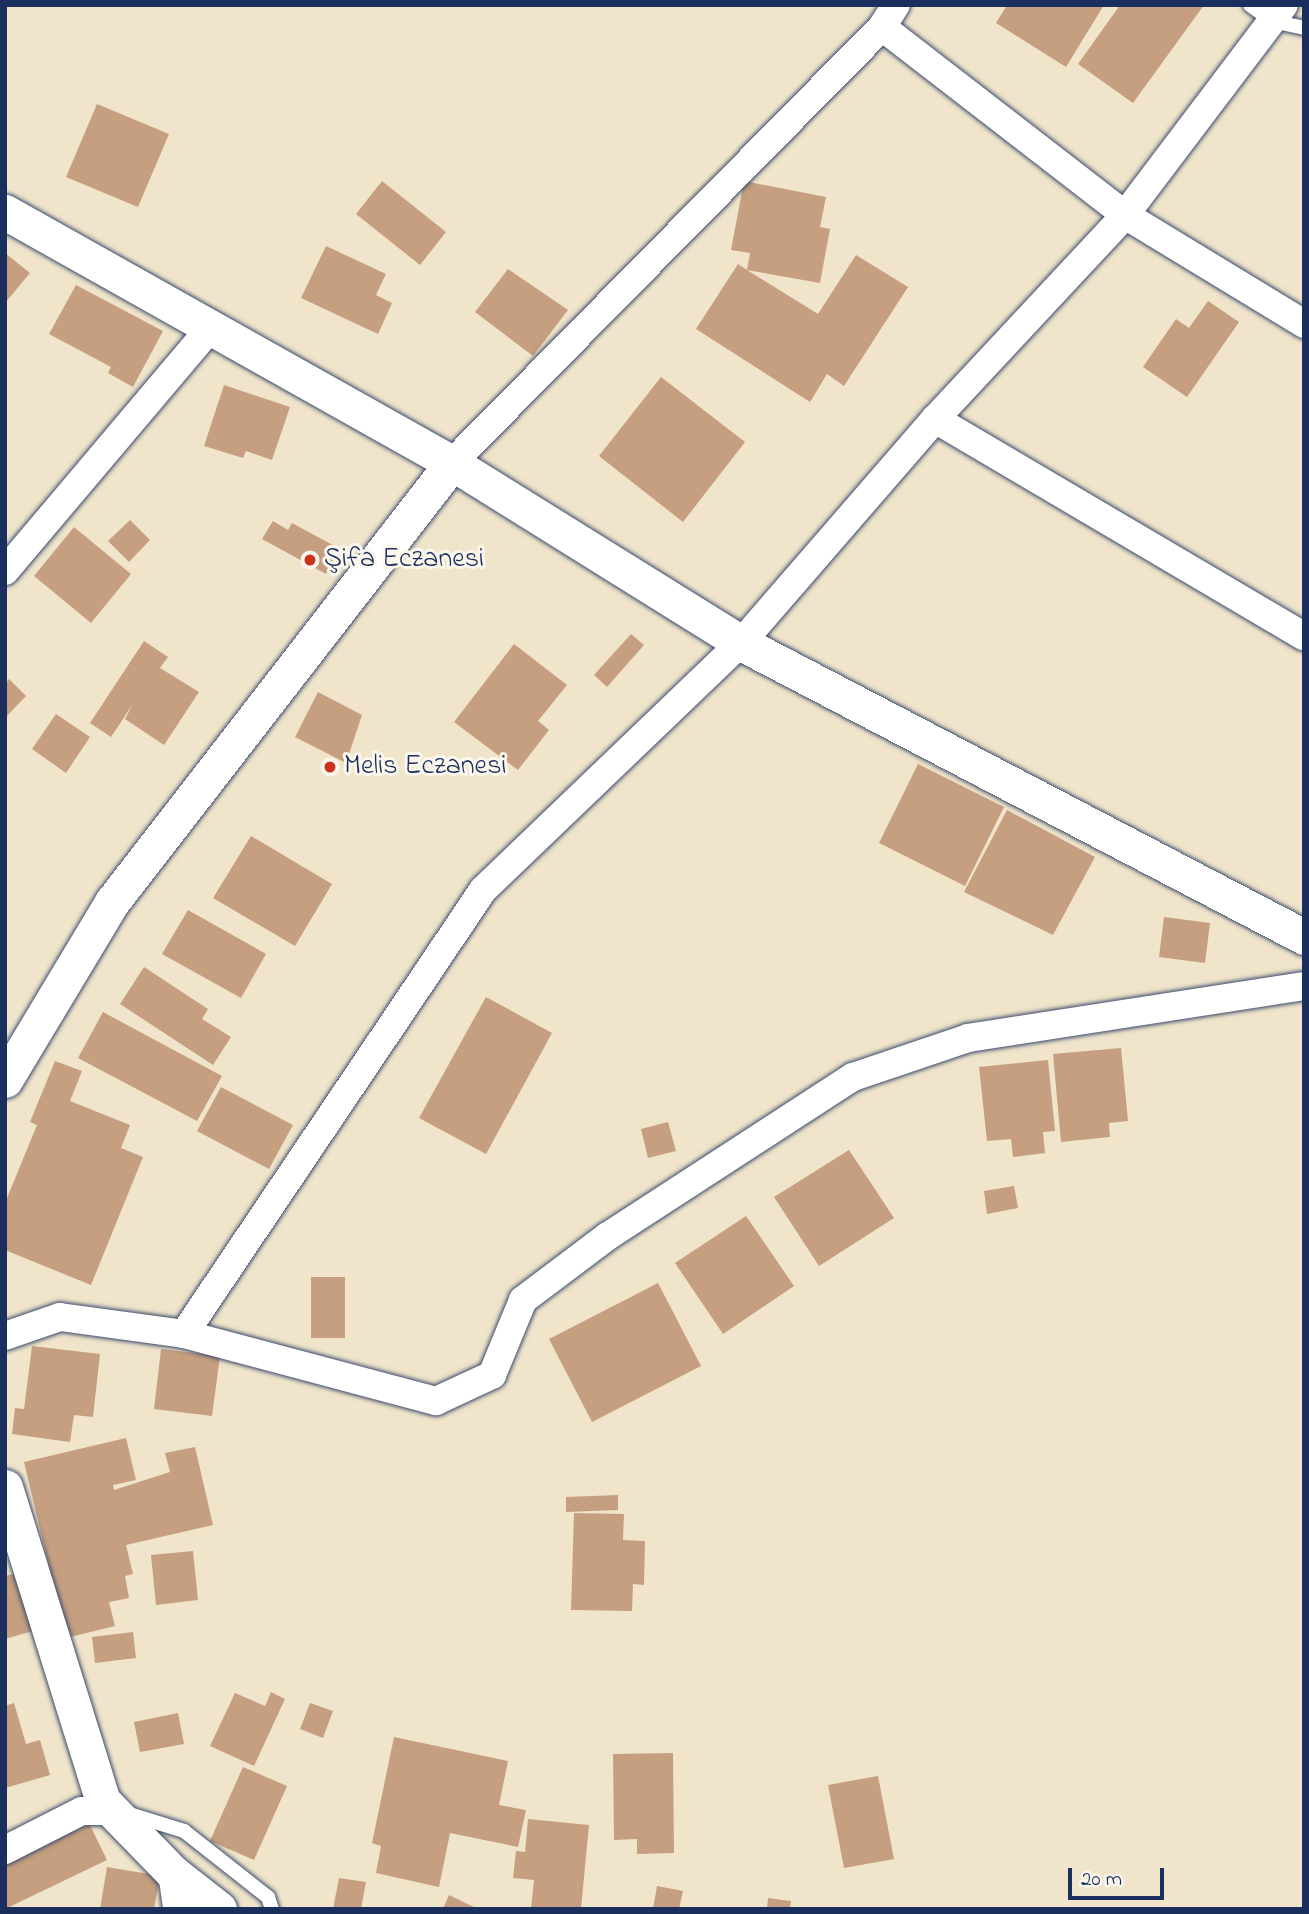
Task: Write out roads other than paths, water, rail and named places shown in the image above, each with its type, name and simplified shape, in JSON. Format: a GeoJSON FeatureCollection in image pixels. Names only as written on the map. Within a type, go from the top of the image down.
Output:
{"type":"FeatureCollection","features":[{"type":"Feature","properties":{"kind":"street"},"geometry":{"type":"LineString","coordinates":[[184,1334],[483,890],[741,643],[935,419],[1125,215],[1269,10]]}},
{"type":"Feature","properties":{"kind":"street"},"geometry":{"type":"LineString","coordinates":[[5,1080],[112,902],[452,463],[889,16],[1125,215],[1304,324]]}},
{"type":"Feature","properties":{"kind":"street"},"geometry":{"type":"LineString","coordinates":[[5,212],[209,330],[452,463],[741,643],[1304,936]]}},
{"type":"Feature","properties":{"kind":"street"},"geometry":{"type":"LineString","coordinates":[[5,571],[209,330]]}},
{"type":"Feature","properties":{"kind":"street"},"geometry":{"type":"LineString","coordinates":[[935,419],[1304,636]]}},
{"type":"Feature","properties":{"kind":"street"},"geometry":{"type":"LineString","coordinates":[[5,1336],[60,1317],[184,1334],[436,1401],[492,1375],[523,1300],[608,1236],[853,1077],[968,1038],[1304,986]]}},
{"type":"Feature","properties":{"kind":"street"},"geometry":{"type":"LineString","coordinates":[[5,1487],[103,1801],[172,1872],[219,1909]]}},
{"type":"Feature","properties":{"kind":"street"},"geometry":{"type":"LineString","coordinates":[[5,1850],[82,1811],[113,1811]]}},
{"type":"Feature","properties":{"kind":"street"},"geometry":{"type":"LineString","coordinates":[[172,1872],[177,1909]]}},
{"type":"Feature","properties":{"kind":"lane"},"geometry":{"type":"LineString","coordinates":[[1269,10],[1304,28]]}},
{"type":"Feature","properties":{"kind":"lane"},"geometry":{"type":"LineString","coordinates":[[113,1811],[151,1817],[184,1831],[268,1897],[272,1909]]}},
{"type":"Feature","properties":{"kind":"place","name":"Şifa Eczanesi"},"geometry":{"type":"Point","coordinates":[310,560]}},
{"type":"Feature","properties":{"kind":"place","name":"Melis Eczanesi"},"geometry":{"type":"Point","coordinates":[330,767]}}]}
